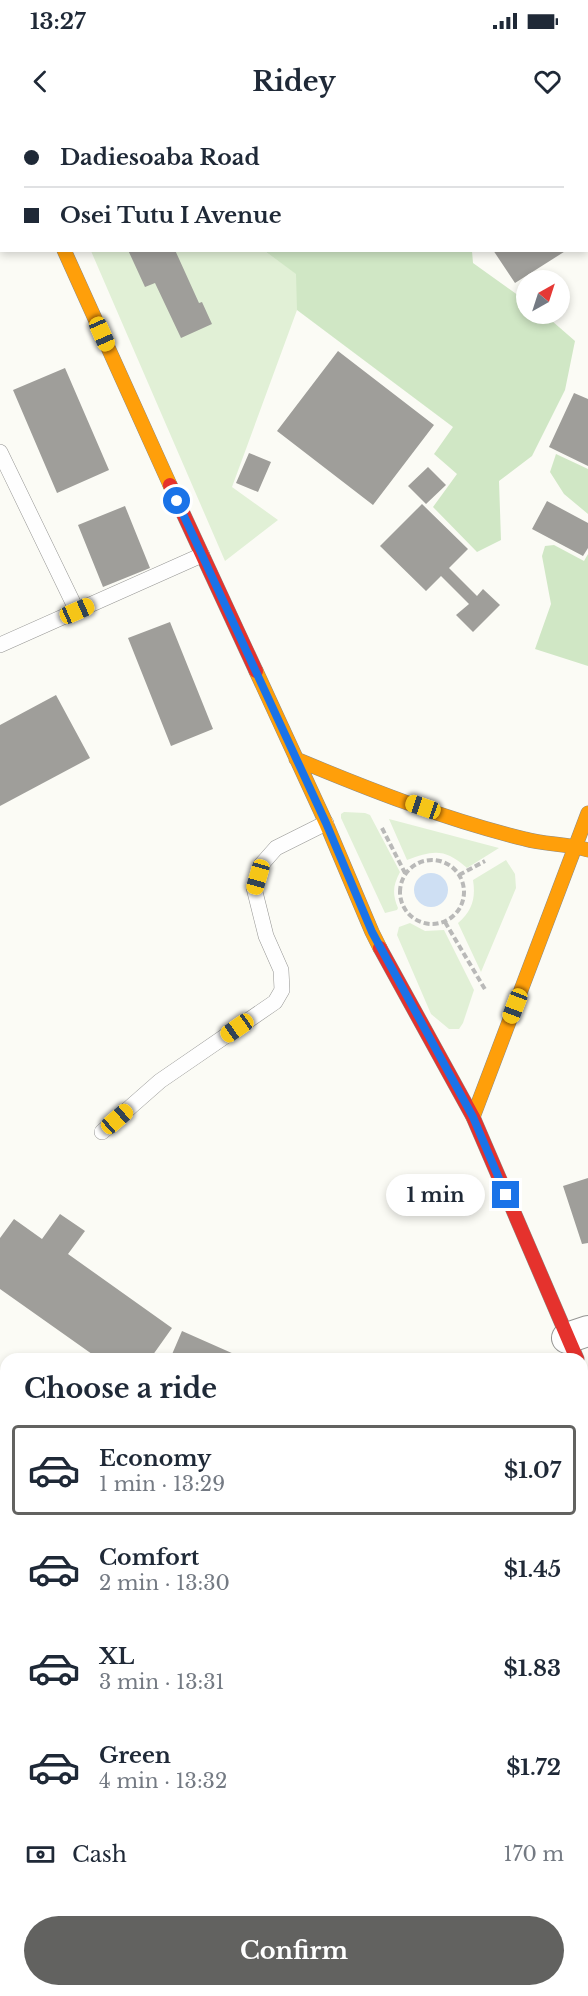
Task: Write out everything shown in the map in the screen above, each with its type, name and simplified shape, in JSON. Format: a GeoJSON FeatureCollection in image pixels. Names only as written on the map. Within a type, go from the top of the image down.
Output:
{"type":"FeatureCollection","features":[{"type":"Feature","properties":{"kind":"street"},"geometry":{"type":"LineString","coordinates":[[65,252],[326,823],[372,932],[473,1117],[577,1343]]}},
{"type":"Feature","properties":{"kind":"street"},"geometry":{"type":"LineString","coordinates":[[296,759],[361,786],[464,821],[527,840],[582,848]]}},
{"type":"Feature","properties":{"kind":"street"},"geometry":{"type":"LineString","coordinates":[[473,1117],[562,885],[582,848],[588,813]]}},
{"type":"Feature","properties":{"kind":"lane"},"geometry":{"type":"LineString","coordinates":[[0,452],[77,611]]}},
{"type":"Feature","properties":{"kind":"lane"},"geometry":{"type":"LineString","coordinates":[[0,645],[202,555]]}},
{"type":"Feature","properties":{"kind":"lane"},"geometry":{"type":"LineString","coordinates":[[102,1132],[160,1081],[275,1002],[282,990],[281,970],[266,936],[254,888],[256,880],[261,865],[276,848],[326,823]]}},
{"type":"Feature","properties":{"kind":"path"},"geometry":{"type":"LineString","coordinates":[[426,860],[439,860],[451,866],[459,875],[464,885],[461,908],[445,922],[434,925],[414,920],[401,904],[400,883],[405,873],[414,864],[426,860]]}},
{"type":"Feature","properties":{"kind":"path"},"geometry":{"type":"LineString","coordinates":[[445,922],[507,1026]]}},
{"type":"Feature","properties":{"kind":"green space"},"geometry":{"type":"Polygon","coordinates":[[[91,252],[266,252],[297,274],[297,310],[232,487],[278,520],[225,561],[91,252]]]}},
{"type":"Feature","properties":{"kind":"green space"},"geometry":{"type":"Polygon","coordinates":[[[266,252],[472,252],[473,263],[516,294],[516,324],[555,324],[575,341],[565,390],[532,456],[499,481],[501,540],[477,552],[433,507],[457,474],[434,454],[453,427],[297,310],[296,274],[266,252]]]}},
{"type":"Feature","properties":{"kind":"green space"},"geometry":{"type":"Polygon","coordinates":[[[556,454],[588,469],[588,514],[564,494],[550,472],[556,454]]]}},
{"type":"Feature","properties":{"kind":"green space"},"geometry":{"type":"Polygon","coordinates":[[[554,545],[584,561],[588,554],[588,666],[535,649],[551,604],[542,556],[545,546],[554,545]]]}},
{"type":"Feature","properties":{"kind":"green space"},"geometry":{"type":"Polygon","coordinates":[[[344,812],[370,815],[400,872],[394,890],[397,910],[385,913],[341,818],[344,812]]]}},
{"type":"Feature","properties":{"kind":"green space"},"geometry":{"type":"Polygon","coordinates":[[[389,819],[499,848],[467,868],[452,857],[438,853],[424,854],[407,860],[389,819]]]}},
{"type":"Feature","properties":{"kind":"green space"},"geometry":{"type":"Polygon","coordinates":[[[506,860],[515,874],[516,888],[481,972],[458,923],[467,914],[472,904],[473,880],[506,860]]]}},
{"type":"Feature","properties":{"kind":"green space"},"geometry":{"type":"Polygon","coordinates":[[[410,923],[425,931],[444,930],[474,990],[459,1029],[449,1029],[431,1014],[397,935],[399,927],[410,923]]]}},
{"type":"Feature","properties":{"kind":"water"},"geometry":{"type":"Polygon","coordinates":[[[431,873],[443,878],[448,890],[443,902],[431,907],[419,902],[414,890],[419,878],[431,873]]]}},
{"type":"Feature","properties":{"kind":"building"},"geometry":{"type":"Polygon","coordinates":[[[129,252],[176,252],[199,303],[202,302],[212,324],[181,338],[155,283],[145,287],[129,252]]]}},
{"type":"Feature","properties":{"kind":"building"},"geometry":{"type":"Polygon","coordinates":[[[494,252],[564,252],[535,270],[516,270],[516,282],[494,252]]]}},
{"type":"Feature","properties":{"kind":"building"},"geometry":{"type":"Polygon","coordinates":[[[338,351],[434,425],[373,505],[277,431],[338,351]]]}},
{"type":"Feature","properties":{"kind":"building"},"geometry":{"type":"Polygon","coordinates":[[[65,368],[109,470],[57,493],[13,390],[65,368]]]}},
{"type":"Feature","properties":{"kind":"building"},"geometry":{"type":"Polygon","coordinates":[[[574,393],[588,399],[588,466],[549,447],[574,393]]]}},
{"type":"Feature","properties":{"kind":"building"},"geometry":{"type":"Polygon","coordinates":[[[249,453],[271,462],[258,492],[236,483],[249,453]]]}},
{"type":"Feature","properties":{"kind":"building"},"geometry":{"type":"Polygon","coordinates":[[[428,467],[446,485],[426,504],[408,486],[428,467]]]}},
{"type":"Feature","properties":{"kind":"building"},"geometry":{"type":"Polygon","coordinates":[[[547,501],[588,523],[588,548],[583,556],[532,529],[547,501]]]}},
{"type":"Feature","properties":{"kind":"building"},"geometry":{"type":"Polygon","coordinates":[[[422,504],[468,549],[449,568],[477,596],[483,589],[500,605],[473,632],[456,615],[469,604],[441,576],[426,591],[380,546],[422,504]]]}},
{"type":"Feature","properties":{"kind":"building"},"geometry":{"type":"Polygon","coordinates":[[[125,506],[150,568],[103,587],[78,525],[125,506]]]}},
{"type":"Feature","properties":{"kind":"building"},"geometry":{"type":"Polygon","coordinates":[[[170,622],[213,729],[171,746],[128,638],[170,622]]]}},
{"type":"Feature","properties":{"kind":"building"},"geometry":{"type":"Polygon","coordinates":[[[56,695],[90,758],[0,806],[0,725],[56,695]]]}},
{"type":"Feature","properties":{"kind":"building"},"geometry":{"type":"Polygon","coordinates":[[[588,1178],[588,1243],[582,1244],[563,1186],[588,1178]]]}},
{"type":"Feature","properties":{"kind":"building"},"geometry":{"type":"Polygon","coordinates":[[[60,1214],[85,1231],[68,1254],[172,1328],[154,1353],[91,1353],[0,1289],[0,1238],[14,1219],[42,1239],[60,1214]]]}},
{"type":"Feature","properties":{"kind":"building"},"geometry":{"type":"Polygon","coordinates":[[[182,1331],[232,1353],[173,1353],[182,1331]]]}},
{"type":"Feature","properties":{"kind":"traffic: slow"},"geometry":{"type":"LineString","coordinates":[[65,252],[170,485]]}},
{"type":"Feature","properties":{"kind":"traffic: slow"},"geometry":{"type":"LineString","coordinates":[[256,671],[380,948]]}},
{"type":"Feature","properties":{"kind":"traffic: slow"},"geometry":{"type":"LineString","coordinates":[[296,759],[438,814],[533,841],[588,850]]}},
{"type":"Feature","properties":{"kind":"traffic: slow"},"geometry":{"type":"LineString","coordinates":[[473,1117],[588,813]]}},
{"type":"Feature","properties":{"kind":"traffic: jam"},"geometry":{"type":"LineString","coordinates":[[170,485],[256,671]]}},
{"type":"Feature","properties":{"kind":"traffic: jam"},"geometry":{"type":"LineString","coordinates":[[380,948],[473,1117],[574,1353]]}},
{"type":"Feature","properties":{"kind":"route"},"geometry":{"type":"LineString","coordinates":[[177,501],[326,823],[372,932],[473,1117],[506,1195]]}}]}
